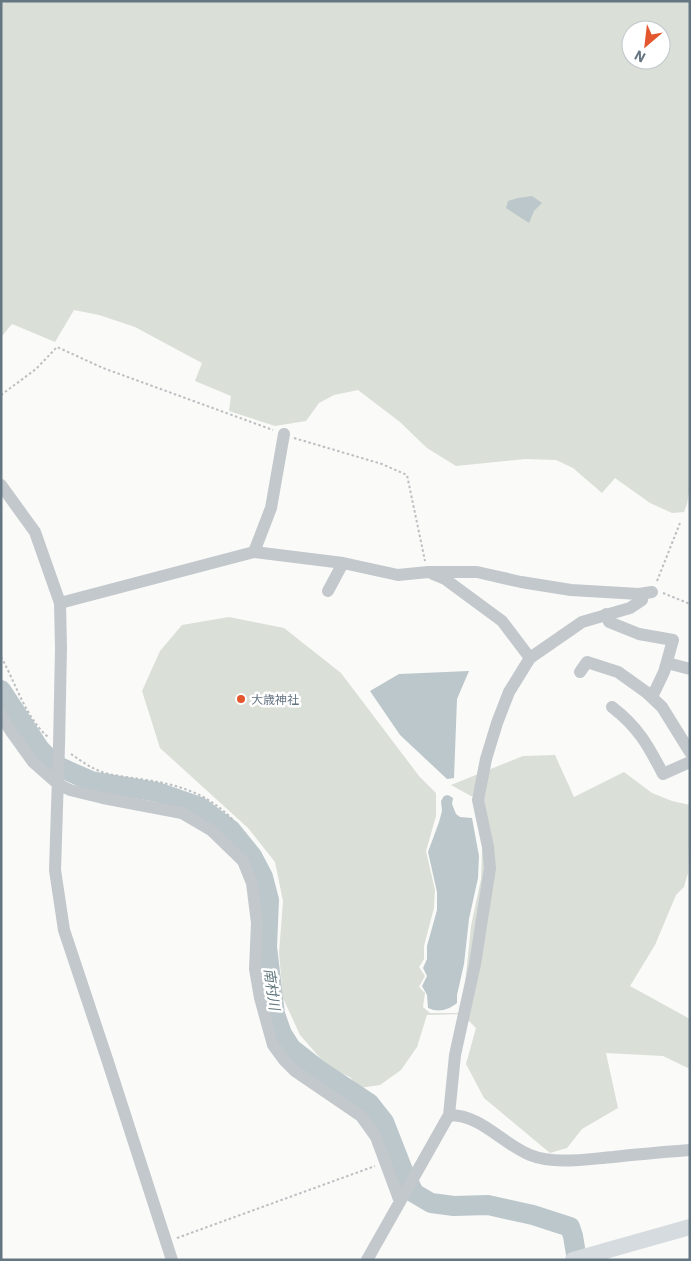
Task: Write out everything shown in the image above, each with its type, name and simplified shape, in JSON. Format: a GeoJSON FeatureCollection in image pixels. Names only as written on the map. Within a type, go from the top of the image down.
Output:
{"type":"FeatureCollection","features":[{"type":"Feature","properties":{"kind":"main road"},"geometry":{"type":"LineString","coordinates":[[577,1259],[690,1227]]}},
{"type":"Feature","properties":{"kind":"street"},"geometry":{"type":"LineString","coordinates":[[254,552],[271,508],[284,434]]}},
{"type":"Feature","properties":{"kind":"street"},"geometry":{"type":"LineString","coordinates":[[1,485],[35,532],[60,603],[61,648],[55,870],[64,930],[172,1260]]}},
{"type":"Feature","properties":{"kind":"street"},"geometry":{"type":"LineString","coordinates":[[60,603],[254,552],[343,562],[398,575],[428,572],[477,572],[521,582],[571,590],[621,594],[648,593]]}},
{"type":"Feature","properties":{"kind":"street"},"geometry":{"type":"LineString","coordinates":[[328,591],[343,562]]}},
{"type":"Feature","properties":{"kind":"street"},"geometry":{"type":"LineString","coordinates":[[428,572],[445,579],[502,621],[530,658]]}},
{"type":"Feature","properties":{"kind":"street"},"geometry":{"type":"LineString","coordinates":[[366,1260],[449,1115],[455,1055],[476,964],[490,868],[488,847],[478,800],[486,759],[509,692],[530,658],[582,622],[630,608],[642,600],[648,593]]}},
{"type":"Feature","properties":{"kind":"street"},"geometry":{"type":"LineString","coordinates":[[606,614],[609,622],[639,634],[673,640],[667,663],[652,697]]}},
{"type":"Feature","properties":{"kind":"street"},"geometry":{"type":"LineString","coordinates":[[580,672],[587,662],[618,672],[646,692],[662,707],[690,752]]}},
{"type":"Feature","properties":{"kind":"street"},"geometry":{"type":"LineString","coordinates":[[667,663],[690,669]]}},
{"type":"Feature","properties":{"kind":"street"},"geometry":{"type":"LineString","coordinates":[[612,707],[629,720],[648,744],[663,774],[690,762]]}},
{"type":"Feature","properties":{"kind":"street"},"geometry":{"type":"LineString","coordinates":[[1,715],[33,762],[58,784],[70,790],[103,798],[182,814],[211,830],[243,862],[252,883],[258,923],[254,969],[273,1044],[284,1060],[295,1071],[361,1116],[376,1137],[400,1202]]}},
{"type":"Feature","properties":{"kind":"street"},"geometry":{"type":"LineString","coordinates":[[449,1115],[461,1115],[476,1120],[531,1156],[566,1162],[690,1150]]}},
{"type":"Feature","properties":{"kind":"path"},"geometry":{"type":"LineString","coordinates":[[1,395],[36,369],[57,347],[103,368],[238,419],[382,464],[408,475],[428,572]]}},
{"type":"Feature","properties":{"kind":"path"},"geometry":{"type":"LineString","coordinates":[[680,522],[648,593],[667,594],[690,604]]}},
{"type":"Feature","properties":{"kind":"path"},"geometry":{"type":"LineString","coordinates":[[1,657],[41,731],[59,746],[92,768],[104,773],[166,782],[183,787],[201,795],[223,809],[234,821]]}},
{"type":"Feature","properties":{"kind":"path"},"geometry":{"type":"LineString","coordinates":[[166,1242],[384,1162]]}},
{"type":"Feature","properties":{"kind":"shaded area"},"geometry":{"type":"Polygon","coordinates":[[[1,1],[690,1],[690,487],[684,512],[672,513],[650,503],[615,478],[602,493],[573,468],[556,460],[525,459],[456,466],[427,448],[400,422],[358,390],[334,395],[319,403],[306,421],[275,426],[229,411],[231,396],[195,381],[202,363],[135,327],[99,315],[74,310],[55,342],[12,324],[2,336],[1,1]]]}},
{"type":"Feature","properties":{"kind":"shaded area"},"geometry":{"type":"Polygon","coordinates":[[[532,196],[542,203],[534,211],[529,223],[506,208],[508,201],[532,196]]]}},
{"type":"Feature","properties":{"kind":"shaded area"},"geometry":{"type":"Polygon","coordinates":[[[229,617],[284,628],[341,673],[419,776],[436,793],[436,816],[426,851],[435,890],[434,908],[424,946],[424,959],[419,967],[425,976],[419,987],[425,993],[423,1007],[430,1013],[462,1013],[471,926],[481,879],[484,797],[471,796],[451,785],[523,756],[555,755],[574,797],[624,772],[652,793],[672,801],[690,805],[688,873],[684,887],[676,895],[655,945],[630,986],[690,1019],[690,1069],[663,1056],[606,1053],[618,1108],[582,1129],[567,1148],[550,1153],[484,1098],[466,1064],[476,1028],[462,1014],[427,1015],[417,1047],[401,1070],[380,1085],[360,1088],[350,1077],[328,1067],[300,1035],[283,998],[279,953],[283,901],[275,862],[248,828],[160,748],[142,691],[160,651],[182,625],[229,617]]]}},
{"type":"Feature","properties":{"kind":"shaded area"},"geometry":{"type":"Polygon","coordinates":[[[469,671],[457,699],[454,778],[447,779],[400,735],[370,691],[399,674],[469,671]]]}},
{"type":"Feature","properties":{"kind":"shaded area"},"geometry":{"type":"Polygon","coordinates":[[[448,795],[453,798],[452,804],[456,814],[460,817],[472,818],[479,856],[478,878],[469,919],[457,1003],[447,1009],[436,1010],[428,1008],[427,995],[422,986],[427,976],[423,968],[427,959],[427,946],[437,910],[437,892],[428,852],[442,811],[441,801],[444,796],[448,795]]]}},
{"type":"Feature","properties":{"kind":"waterway","name":"南村川"},"geometry":{"type":"LineString","coordinates":[[1,690],[39,748],[55,765],[91,781],[157,792],[200,807],[231,830],[252,856],[263,877],[269,900],[267,947],[275,1014],[282,1034],[291,1048],[319,1070],[369,1103],[384,1122],[414,1193],[431,1203],[454,1206],[488,1205],[533,1215],[570,1227],[577,1260]]}},
{"type":"Feature","properties":{"kind":"place","name":"大歳神社"},"geometry":{"type":"Point","coordinates":[241,699]}}]}
